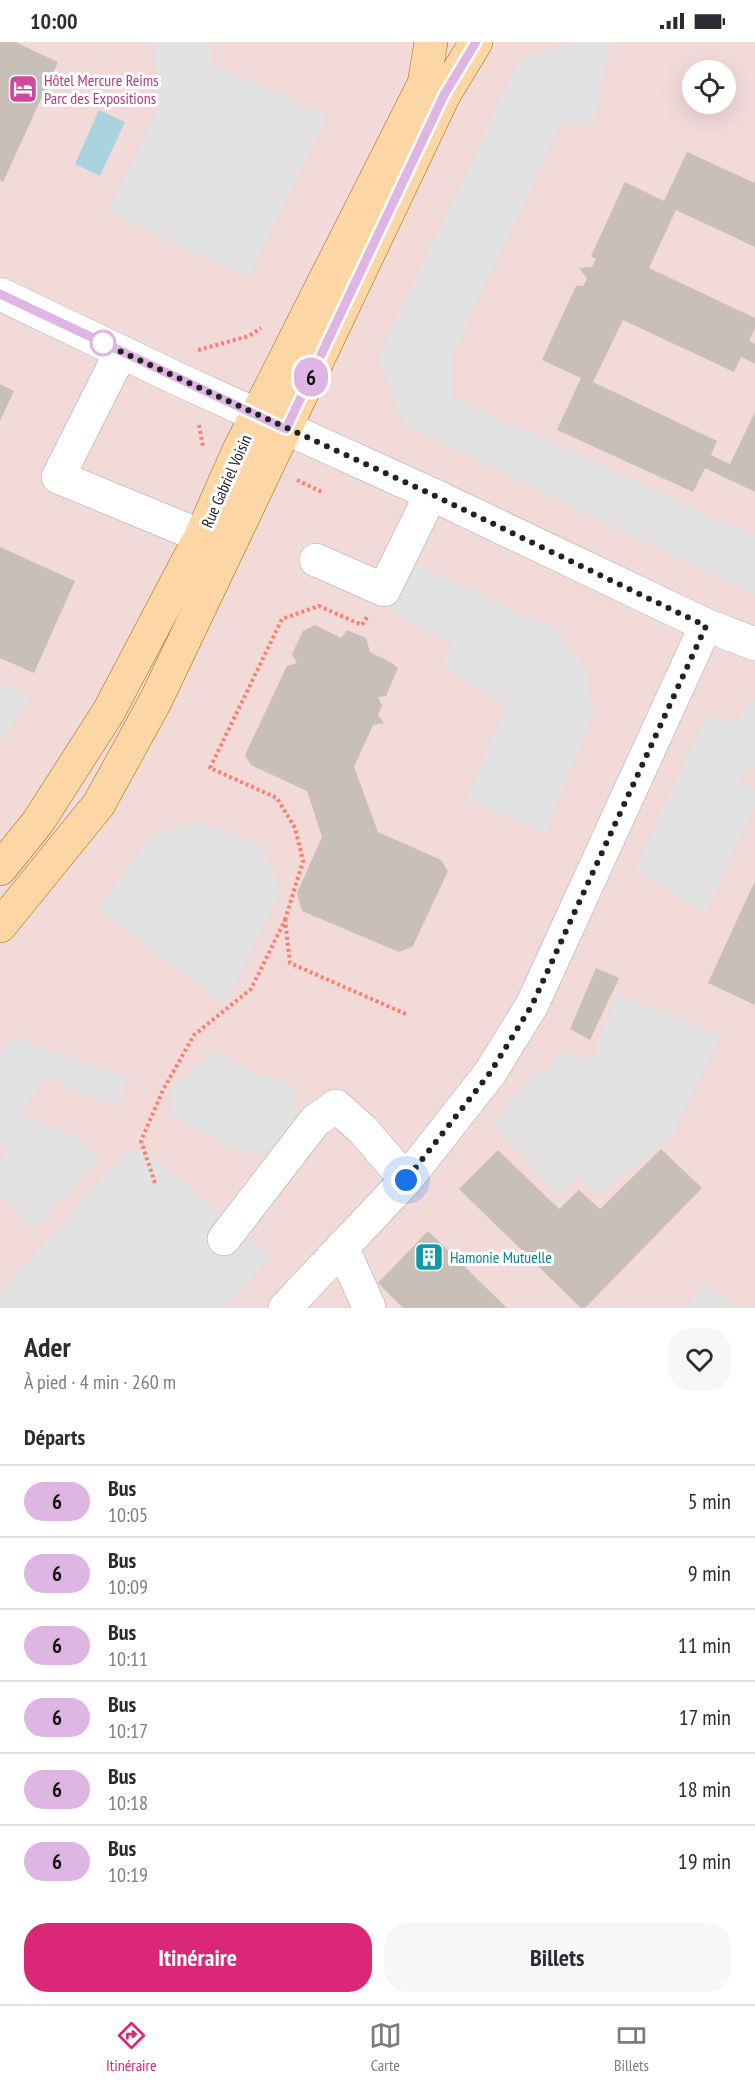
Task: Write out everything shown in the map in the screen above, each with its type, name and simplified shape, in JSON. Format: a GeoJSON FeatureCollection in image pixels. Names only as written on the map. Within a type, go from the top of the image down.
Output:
{"type":"FeatureCollection","features":[{"type":"Feature","properties":{"kind":"main road","name":"Rue Gabriel Voisin"},"geometry":{"type":"LineString","coordinates":[[3,860],[38,822],[109,711],[201,536],[238,452],[424,84],[431,42]]}},
{"type":"Feature","properties":{"kind":"main road"},"geometry":{"type":"LineString","coordinates":[[0,926],[99,804],[156,700],[444,95],[476,42]]}},
{"type":"Feature","properties":{"kind":"street"},"geometry":{"type":"LineString","coordinates":[[0,294],[180,380],[431,494],[706,626],[755,645]]}},
{"type":"Feature","properties":{"kind":"street"},"geometry":{"type":"LineString","coordinates":[[121,352],[58,477],[201,536]]}},
{"type":"Feature","properties":{"kind":"street"},"geometry":{"type":"LineString","coordinates":[[316,560],[384,590],[431,494]]}},
{"type":"Feature","properties":{"kind":"street"},"geometry":{"type":"LineString","coordinates":[[285,1308],[318,1294],[342,1247],[406,1180],[490,1073],[532,1005],[706,626]]}},
{"type":"Feature","properties":{"kind":"street"},"geometry":{"type":"LineString","coordinates":[[224,1239],[315,1121],[336,1106],[363,1130],[406,1180]]}},
{"type":"Feature","properties":{"kind":"street"},"geometry":{"type":"LineString","coordinates":[[342,1247],[369,1307]]}},
{"type":"Feature","properties":{"kind":"path"},"geometry":{"type":"LineString","coordinates":[[154,1183],[141,1141],[163,1090],[194,1035],[251,989],[285,920],[303,861],[295,828],[277,798],[210,768],[282,619],[319,606],[362,625],[384,590]]}},
{"type":"Feature","properties":{"kind":"path"},"geometry":{"type":"LineString","coordinates":[[285,920],[290,963],[408,1015]]}},
{"type":"Feature","properties":{"kind":"shaded area"},"geometry":{"type":"Polygon","coordinates":[[[0,42],[755,42],[755,1308],[0,1308],[0,42]]]}},
{"type":"Feature","properties":{"kind":"shaded area"},"geometry":{"type":"Polygon","coordinates":[[[153,42],[209,42],[212,64],[327,115],[248,277],[109,212],[159,106],[153,42]]]}},
{"type":"Feature","properties":{"kind":"shaded area"},"geometry":{"type":"Polygon","coordinates":[[[571,42],[610,42],[594,123],[561,124],[451,357],[452,396],[755,536],[755,595],[405,425],[378,357],[520,60],[571,42]]]}},
{"type":"Feature","properties":{"kind":"shaded area"},"geometry":{"type":"Polygon","coordinates":[[[417,565],[557,629],[585,668],[593,714],[545,833],[467,798],[507,705],[442,666],[453,643],[392,612],[417,565]]]}},
{"type":"Feature","properties":{"kind":"shaded area"},"geometry":{"type":"Polygon","coordinates":[[[0,684],[31,697],[0,743],[0,684]]]}},
{"type":"Feature","properties":{"kind":"shaded area"},"geometry":{"type":"Polygon","coordinates":[[[752,697],[755,699],[755,766],[743,773],[739,782],[755,789],[755,806],[705,913],[635,869],[708,712],[736,724],[752,697]]]}},
{"type":"Feature","properties":{"kind":"shaded area"},"geometry":{"type":"Polygon","coordinates":[[[199,821],[262,845],[280,891],[226,1005],[96,909],[152,836],[199,821]]]}},
{"type":"Feature","properties":{"kind":"shaded area"},"geometry":{"type":"Polygon","coordinates":[[[617,994],[721,1036],[673,1135],[599,1196],[577,1177],[557,1196],[493,1123],[534,1071],[548,1072],[559,1049],[591,1061],[617,994]]]}},
{"type":"Feature","properties":{"kind":"shaded area"},"geometry":{"type":"Polygon","coordinates":[[[9,1036],[128,1077],[118,1108],[45,1077],[21,1114],[75,1137],[100,1159],[34,1230],[0,1194],[0,1160],[8,1150],[0,1143],[0,1055],[9,1036]]]}},
{"type":"Feature","properties":{"kind":"shaded area"},"geometry":{"type":"Polygon","coordinates":[[[214,1050],[259,1075],[296,1086],[296,1120],[262,1156],[231,1147],[170,1116],[171,1089],[214,1050]]]}},
{"type":"Feature","properties":{"kind":"shaded area"},"geometry":{"type":"Polygon","coordinates":[[[144,1150],[271,1256],[225,1308],[0,1308],[0,1293],[126,1151],[144,1150]]]}},
{"type":"Feature","properties":{"kind":"shaded area"},"geometry":{"type":"Polygon","coordinates":[[[702,1284],[740,1308],[688,1308],[702,1284]]]}},
{"type":"Feature","properties":{"kind":"water"},"geometry":{"type":"Polygon","coordinates":[[[99,110],[125,122],[100,176],[75,164],[99,110]]]}},
{"type":"Feature","properties":{"kind":"building","name":"Hôtel Mercure Reims Parc des Expositions"},"geometry":{"type":"Polygon","coordinates":[[[0,42],[15,42],[58,62],[3,182],[0,180],[0,42]]]}},
{"type":"Feature","properties":{"kind":"building"},"geometry":{"type":"Polygon","coordinates":[[[687,152],[755,183],[755,247],[676,210],[649,268],[755,318],[755,328],[749,341],[755,344],[755,364],[741,357],[734,372],[623,320],[593,382],[717,441],[711,455],[730,464],[755,412],[755,492],[705,468],[693,492],[557,430],[581,378],[542,360],[576,286],[583,286],[587,279],[579,268],[592,267],[596,259],[591,256],[625,182],[664,201],[687,152]]]}},
{"type":"Feature","properties":{"kind":"building"},"geometry":{"type":"Polygon","coordinates":[[[0,384],[14,391],[0,421],[0,384]]]}},
{"type":"Feature","properties":{"kind":"building"},"geometry":{"type":"Polygon","coordinates":[[[0,547],[75,581],[34,673],[0,658],[0,547]]]}},
{"type":"Feature","properties":{"kind":"building"},"geometry":{"type":"Polygon","coordinates":[[[315,625],[341,638],[347,630],[366,638],[370,652],[398,668],[386,696],[378,697],[382,706],[378,715],[384,723],[373,725],[354,767],[378,832],[441,860],[448,871],[413,946],[399,952],[302,911],[297,893],[322,837],[307,791],[251,765],[245,755],[287,666],[297,663],[292,654],[303,631],[315,625]]]}},
{"type":"Feature","properties":{"kind":"building"},"geometry":{"type":"Polygon","coordinates":[[[755,881],[755,1005],[708,983],[755,881]]]}},
{"type":"Feature","properties":{"kind":"building"},"geometry":{"type":"Polygon","coordinates":[[[596,968],[619,978],[590,1040],[570,1029],[596,968]]]}},
{"type":"Feature","properties":{"kind":"building"},"geometry":{"type":"Polygon","coordinates":[[[661,1149],[702,1188],[585,1308],[581,1308],[459,1189],[498,1150],[559,1209],[579,1190],[600,1209],[661,1149]]]}},
{"type":"Feature","properties":{"kind":"building","name":"Hamonie Mutuelle"},"geometry":{"type":"Polygon","coordinates":[[[428,1231],[507,1308],[403,1308],[378,1283],[428,1231]]]}},
{"type":"Feature","properties":{"kind":"bus line","name":"6"},"geometry":{"type":"LineString","coordinates":[[0,294],[286,429],[444,95],[476,42]]}},
{"type":"Feature","properties":{"kind":"place","name":"Hôtel Mercure Reims Parc des Expositions"},"geometry":{"type":"Point","coordinates":[23,89]}},
{"type":"Feature","properties":{"kind":"place","name":"Hamonie Mutuelle"},"geometry":{"type":"Point","coordinates":[429,1257]}},
{"type":"Feature","properties":{"kind":"route"},"geometry":{"type":"LineString","coordinates":[[103,343],[431,494],[706,626],[532,1005],[490,1073],[406,1180]]}}]}
